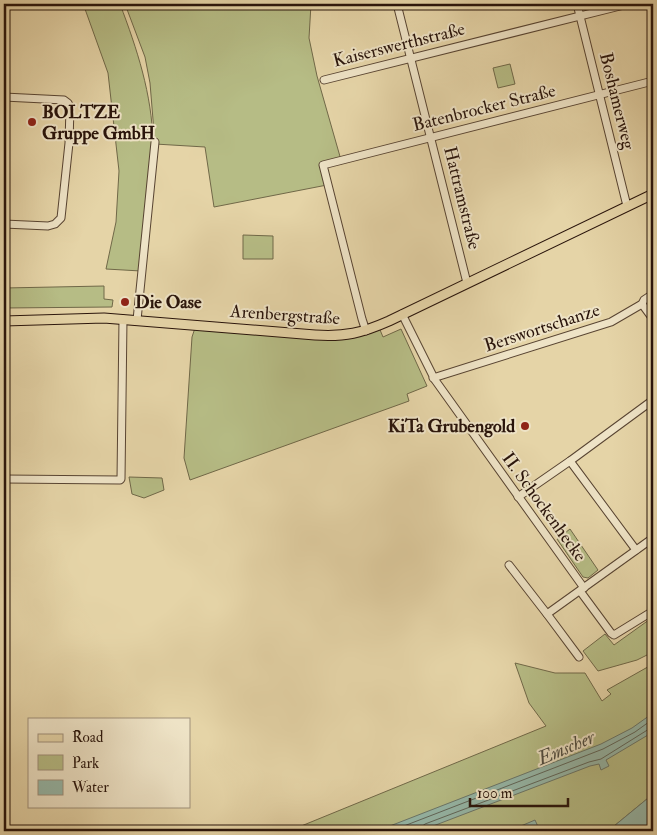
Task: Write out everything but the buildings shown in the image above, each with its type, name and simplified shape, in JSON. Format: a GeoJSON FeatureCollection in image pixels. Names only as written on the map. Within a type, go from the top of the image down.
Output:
{"type":"FeatureCollection","features":[{"type":"Feature","properties":{"kind":"main road","name":"Arenbergstraße"},"geometry":{"type":"LineString","coordinates":[[4,322],[84,318],[123,319],[333,336],[351,335],[366,331],[653,194]]}},
{"type":"Feature","properties":{"kind":"street","name":"Hattramstraße"},"geometry":{"type":"LineString","coordinates":[[397,4],[467,283]]}},
{"type":"Feature","properties":{"kind":"street","name":"Boshamerweg"},"geometry":{"type":"LineString","coordinates":[[577,4],[627,206]]}},
{"type":"Feature","properties":{"kind":"street","name":"Kaiserswerthstraße"},"geometry":{"type":"LineString","coordinates":[[324,80],[628,4]]}},
{"type":"Feature","properties":{"kind":"street","name":"Batenbrocker Straße"},"geometry":{"type":"LineString","coordinates":[[366,331],[323,165],[653,81]]}},
{"type":"Feature","properties":{"kind":"street"},"geometry":{"type":"LineString","coordinates":[[4,97],[64,100],[70,107],[61,218],[55,224],[48,226],[4,224]]}},
{"type":"Feature","properties":{"kind":"street"},"geometry":{"type":"LineString","coordinates":[[137,320],[155,142]]}},
{"type":"Feature","properties":{"kind":"street","name":"Berswortschanze"},"geometry":{"type":"LineString","coordinates":[[433,378],[611,322],[642,304],[644,300],[653,294]]}},
{"type":"Feature","properties":{"kind":"street"},"geometry":{"type":"LineString","coordinates":[[642,304],[653,319]]}},
{"type":"Feature","properties":{"kind":"street","name":"II. Schockenhecke"},"geometry":{"type":"LineString","coordinates":[[402,314],[433,378],[518,497],[611,633],[614,635],[653,611]]}},
{"type":"Feature","properties":{"kind":"street"},"geometry":{"type":"LineString","coordinates":[[4,479],[120,480],[123,319]]}},
{"type":"Feature","properties":{"kind":"street"},"geometry":{"type":"LineString","coordinates":[[518,497],[653,400]]}},
{"type":"Feature","properties":{"kind":"street"},"geometry":{"type":"LineString","coordinates":[[570,461],[636,550]]}},
{"type":"Feature","properties":{"kind":"street"},"geometry":{"type":"LineString","coordinates":[[548,614],[653,538]]}},
{"type":"Feature","properties":{"kind":"street"},"geometry":{"type":"LineString","coordinates":[[509,565],[548,614],[578,657]]}},
{"type":"Feature","properties":{"kind":"green space"},"geometry":{"type":"Polygon","coordinates":[[[99,4],[120,4],[138,55],[150,107],[153,143],[141,271],[106,269],[116,222],[119,171],[108,73],[85,9],[99,4]]]}},
{"type":"Feature","properties":{"kind":"green space"},"geometry":{"type":"Polygon","coordinates":[[[125,4],[311,4],[309,38],[317,76],[341,160],[322,164],[327,185],[214,207],[205,147],[155,144],[150,83],[145,57],[125,4]]]}},
{"type":"Feature","properties":{"kind":"green space"},"geometry":{"type":"Polygon","coordinates":[[[510,64],[515,84],[498,88],[493,68],[510,64]]]}},
{"type":"Feature","properties":{"kind":"green space"},"geometry":{"type":"Polygon","coordinates":[[[243,235],[273,236],[273,259],[243,259],[243,235]]]}},
{"type":"Feature","properties":{"kind":"green space"},"geometry":{"type":"Polygon","coordinates":[[[104,286],[104,299],[113,300],[112,307],[4,308],[4,288],[104,286]]]}},
{"type":"Feature","properties":{"kind":"green space"},"geometry":{"type":"Polygon","coordinates":[[[196,325],[315,335],[378,325],[383,337],[401,329],[427,386],[407,394],[409,401],[190,480],[184,458],[192,337],[196,325]]]}},
{"type":"Feature","properties":{"kind":"green space"},"geometry":{"type":"Polygon","coordinates":[[[129,477],[162,478],[164,490],[144,498],[132,494],[129,477]]]}},
{"type":"Feature","properties":{"kind":"green space"},"geometry":{"type":"Polygon","coordinates":[[[570,529],[598,570],[588,578],[583,577],[557,539],[570,529]]]}},
{"type":"Feature","properties":{"kind":"green space"},"geometry":{"type":"Polygon","coordinates":[[[653,617],[653,652],[637,660],[598,671],[583,651],[605,634],[614,645],[653,617]]]}},
{"type":"Feature","properties":{"kind":"green space"},"geometry":{"type":"Polygon","coordinates":[[[515,663],[555,673],[585,673],[602,701],[611,694],[607,690],[653,664],[653,794],[608,831],[289,831],[546,726],[529,703],[515,663]]]}},
{"type":"Feature","properties":{"kind":"water"},"geometry":{"type":"Polygon","coordinates":[[[653,713],[653,732],[606,760],[609,766],[601,770],[599,764],[590,766],[420,831],[377,831],[601,744],[632,728],[653,713]]]}},
{"type":"Feature","properties":{"kind":"water"},"geometry":{"type":"Polygon","coordinates":[[[653,794],[653,831],[608,831],[653,794]]]}},
{"type":"Feature","properties":{"kind":"water"},"geometry":{"type":"Polygon","coordinates":[[[535,820],[540,831],[509,831],[535,820]]]}},
{"type":"Feature","properties":{"kind":"place","name":"BOLTZE Gruppe GmbH"},"geometry":{"type":"Point","coordinates":[32,122]}},
{"type":"Feature","properties":{"kind":"place","name":"Die Oase"},"geometry":{"type":"Point","coordinates":[125,302]}},
{"type":"Feature","properties":{"kind":"place","name":"KiTa Grubengold"},"geometry":{"type":"Point","coordinates":[525,426]}},
{"type":"Feature","properties":{"kind":"water label","name":"Emscher"},"geometry":{"type":"Point","coordinates":[566,748]}}]}
